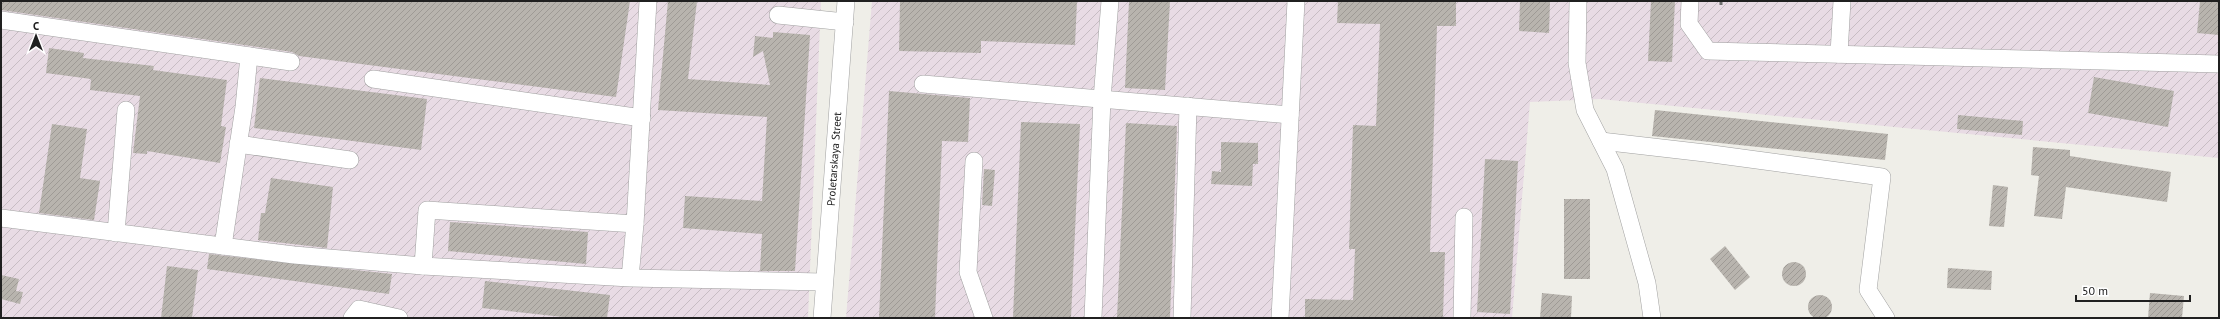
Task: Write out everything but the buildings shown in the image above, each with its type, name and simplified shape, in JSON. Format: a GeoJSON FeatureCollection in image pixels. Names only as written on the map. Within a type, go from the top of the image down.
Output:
{"type":"FeatureCollection","features":[{"type":"Feature","properties":{"kind":"street"},"geometry":{"type":"LineString","coordinates":[[630,278],[642,118],[648,1]]}},
{"type":"Feature","properties":{"kind":"street","name":"Proletarskaya Street"},"geometry":{"type":"LineString","coordinates":[[822,318],[846,1]]}},
{"type":"Feature","properties":{"kind":"street"},"geometry":{"type":"LineString","coordinates":[[1093,318],[1102,99],[1110,1]]}},
{"type":"Feature","properties":{"kind":"street"},"geometry":{"type":"LineString","coordinates":[[1280,318],[1296,1]]}},
{"type":"Feature","properties":{"kind":"street"},"geometry":{"type":"LineString","coordinates":[[1578,1],[1577,63],[1585,110],[1616,169],[1646,284],[1652,318]]}},
{"type":"Feature","properties":{"kind":"street"},"geometry":{"type":"LineString","coordinates":[[1690,1],[1689,24],[1708,51],[2219,64]]}},
{"type":"Feature","properties":{"kind":"street"},"geometry":{"type":"LineString","coordinates":[[1839,54],[1842,1]]}},
{"type":"Feature","properties":{"kind":"street"},"geometry":{"type":"LineString","coordinates":[[778,15],[844,22]]}},
{"type":"Feature","properties":{"kind":"street"},"geometry":{"type":"LineString","coordinates":[[1,20],[291,62]]}},
{"type":"Feature","properties":{"kind":"street"},"geometry":{"type":"LineString","coordinates":[[223,246],[249,56]]}},
{"type":"Feature","properties":{"kind":"street"},"geometry":{"type":"LineString","coordinates":[[373,79],[642,118]]}},
{"type":"Feature","properties":{"kind":"street"},"geometry":{"type":"LineString","coordinates":[[923,84],[1290,115]]}},
{"type":"Feature","properties":{"kind":"street"},"geometry":{"type":"LineString","coordinates":[[1182,318],[1188,106]]}},
{"type":"Feature","properties":{"kind":"street"},"geometry":{"type":"LineString","coordinates":[[116,233],[126,110]]}},
{"type":"Feature","properties":{"kind":"street"},"geometry":{"type":"LineString","coordinates":[[1601,141],[1705,153],[1882,177],[1868,290],[1886,318]]}},
{"type":"Feature","properties":{"kind":"street"},"geometry":{"type":"LineString","coordinates":[[238,144],[350,160]]}},
{"type":"Feature","properties":{"kind":"street"},"geometry":{"type":"LineString","coordinates":[[974,161],[968,272],[984,318]]}},
{"type":"Feature","properties":{"kind":"street"},"geometry":{"type":"LineString","coordinates":[[423,266],[427,210],[635,224]]}},
{"type":"Feature","properties":{"kind":"street"},"geometry":{"type":"LineString","coordinates":[[1462,318],[1464,217]]}},
{"type":"Feature","properties":{"kind":"street"},"geometry":{"type":"LineString","coordinates":[[1,218],[294,255],[423,266],[630,278],[824,282]]}},
{"type":"Feature","properties":{"kind":"street"},"geometry":{"type":"LineString","coordinates":[[352,318],[359,309],[399,318]]}},
{"type":"Feature","properties":{"kind":"shaded area"},"geometry":{"type":"Polygon","coordinates":[[[1,1],[821,1],[808,318],[1,318],[1,1]]]}},
{"type":"Feature","properties":{"kind":"shaded area"},"geometry":{"type":"Polygon","coordinates":[[[872,1],[2219,1],[2219,158],[1600,99],[1530,102],[1512,318],[846,318],[872,1]]]}}]}
